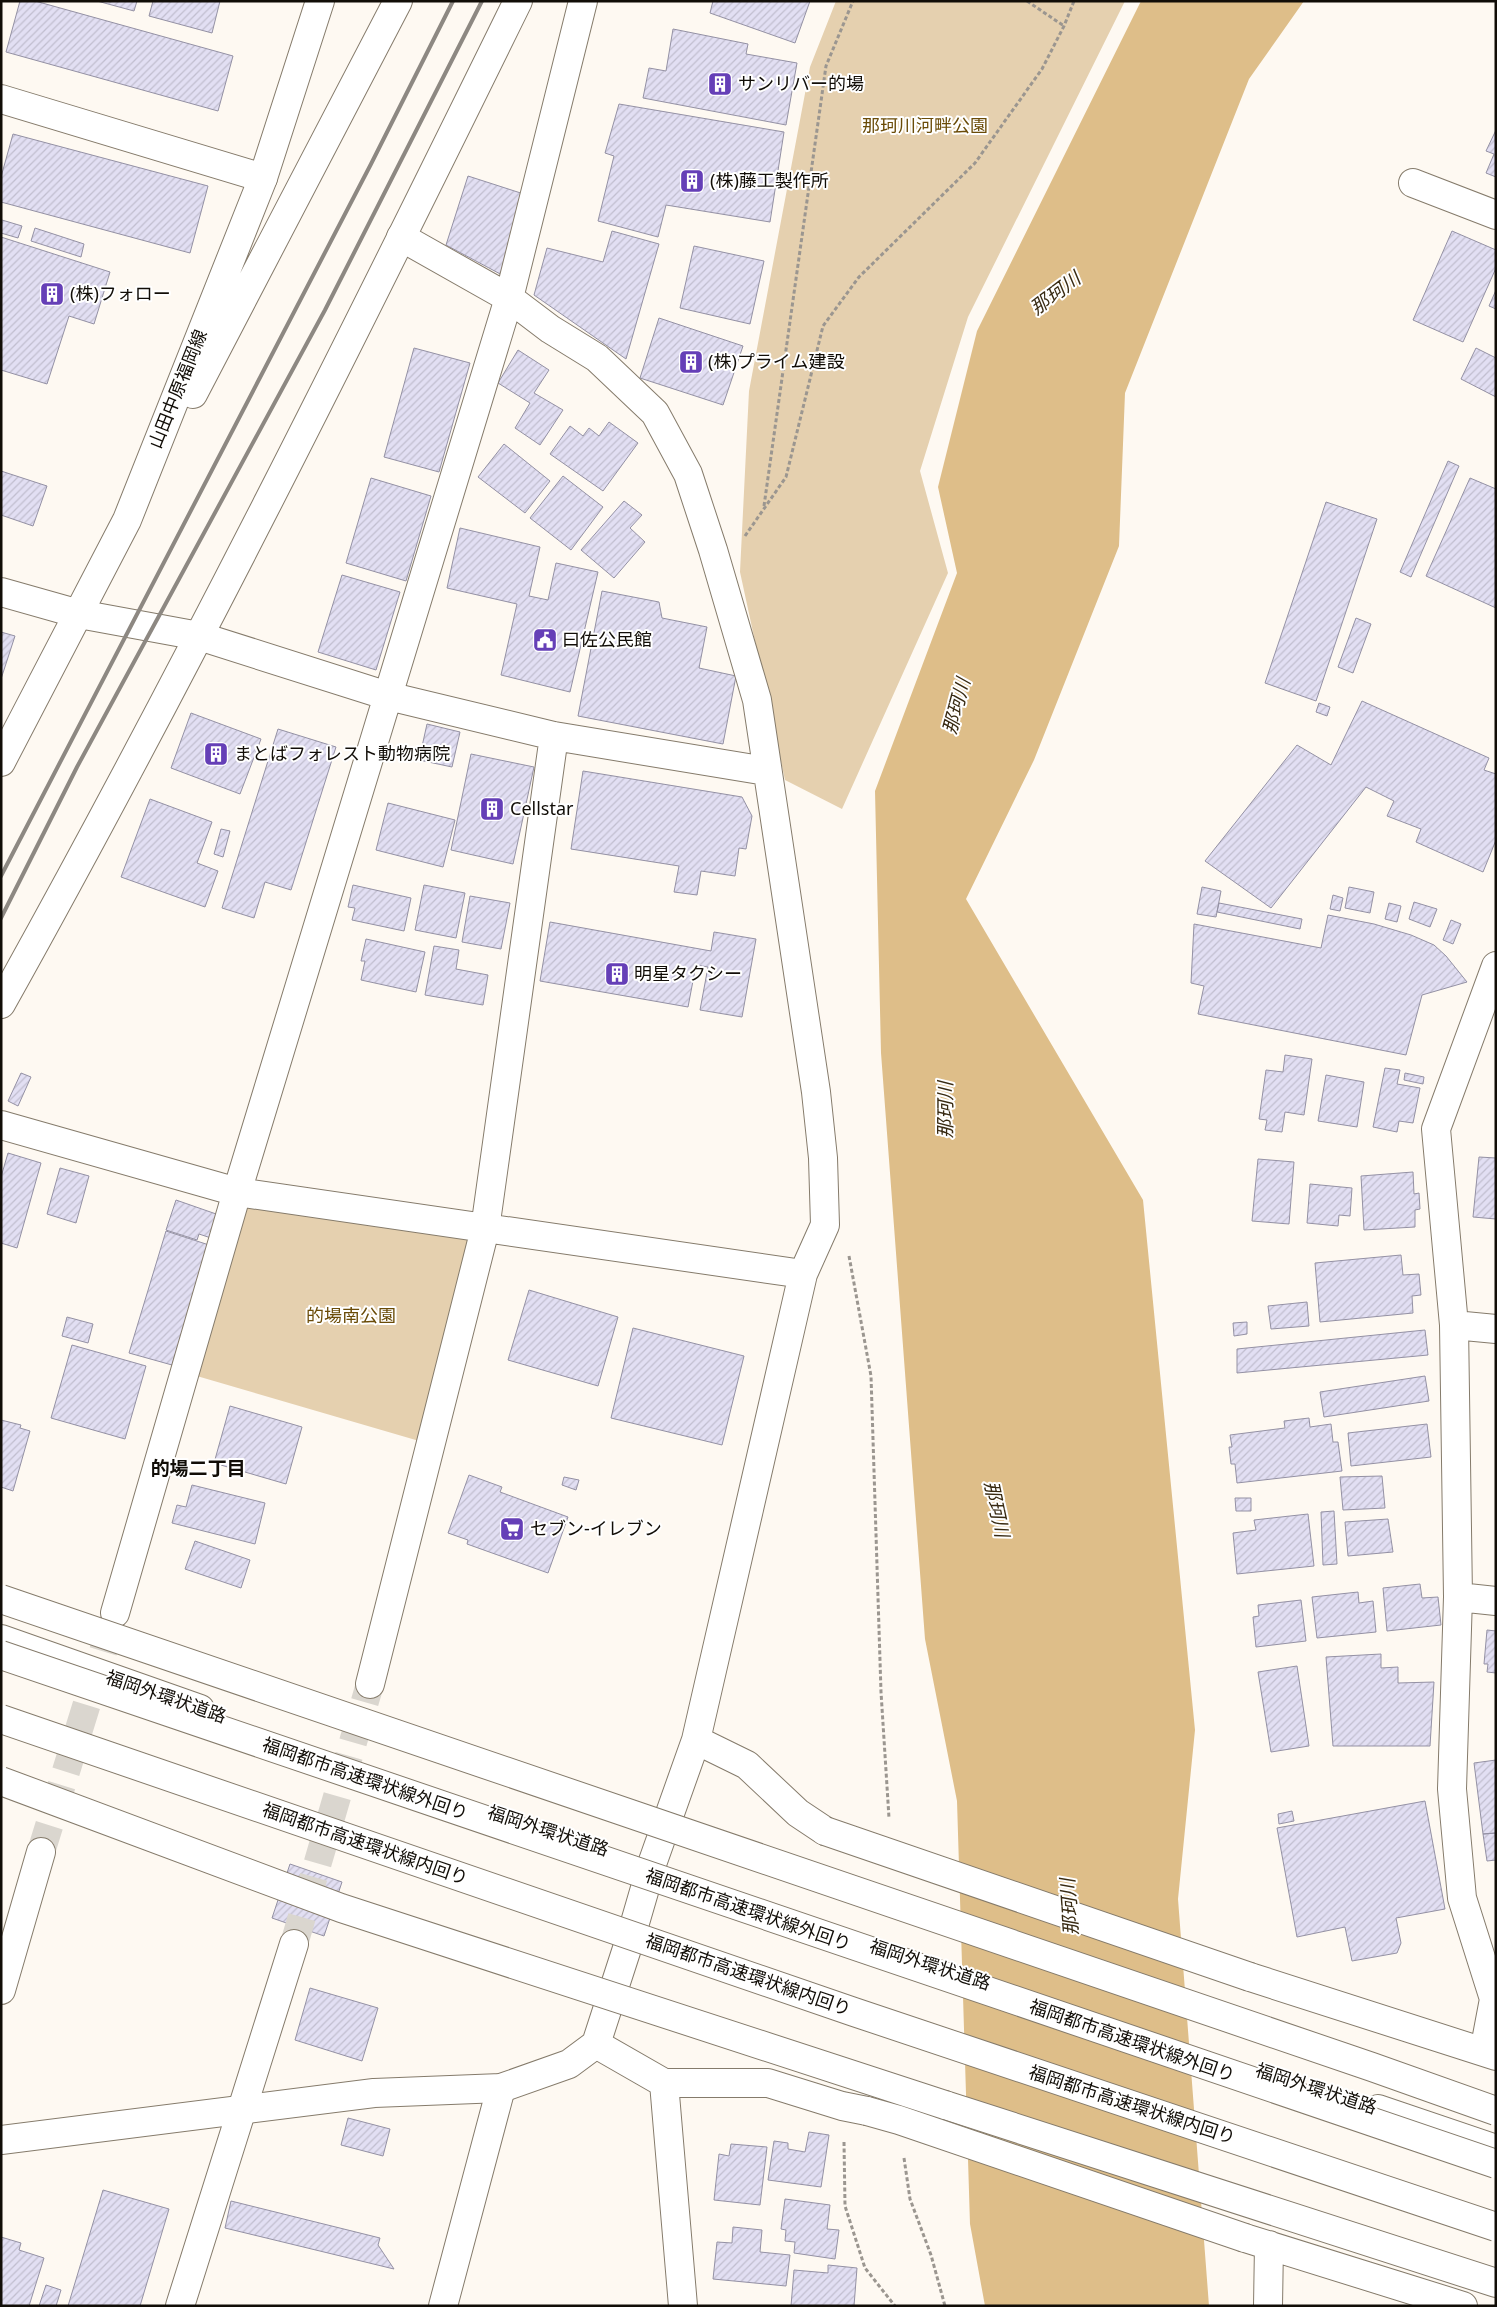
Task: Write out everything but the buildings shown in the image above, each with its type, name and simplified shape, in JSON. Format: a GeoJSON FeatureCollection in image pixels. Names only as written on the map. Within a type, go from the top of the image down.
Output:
{"type":"FeatureCollection","features":[{"type":"Feature","properties":{"kind":"main road","name":"山田中原福岡線"},"geometry":{"type":"LineString","coordinates":[[1,762],[127,520],[263,178],[320,1]]}},
{"type":"Feature","properties":{"kind":"main road"},"geometry":{"type":"LineString","coordinates":[[127,520],[398,1]]}},
{"type":"Feature","properties":{"kind":"main road"},"geometry":{"type":"LineString","coordinates":[[1,1004],[96,834],[199,636],[518,1]]}},
{"type":"Feature","properties":{"kind":"main road"},"geometry":{"type":"LineString","coordinates":[[115,1613],[237,1192],[509,298],[583,1]]}},
{"type":"Feature","properties":{"kind":"main road"},"geometry":{"type":"LineString","coordinates":[[1,99],[263,178]]}},
{"type":"Feature","properties":{"kind":"main road"},"geometry":{"type":"LineString","coordinates":[[1413,183],[1496,215]]}},
{"type":"Feature","properties":{"kind":"main road"},"geometry":{"type":"LineString","coordinates":[[1,2140],[241,2108],[374,2093],[501,2088],[569,2064],[596,2044],[652,1864],[696,1740],[803,1274],[825,1225],[823,1158],[816,1092],[766,771],[757,700],[714,550],[688,474],[655,413],[597,358],[550,329],[509,298],[401,237]]}},
{"type":"Feature","properties":{"kind":"main road"},"geometry":{"type":"LineString","coordinates":[[1,592],[79,614],[199,636],[388,696],[554,736],[766,771]]}},
{"type":"Feature","properties":{"kind":"main road"},"geometry":{"type":"LineString","coordinates":[[370,1684],[485,1229],[554,736]]}},
{"type":"Feature","properties":{"kind":"main road"},"geometry":{"type":"LineString","coordinates":[[696,1740],[746,1765],[798,1813],[825,1832],[1250,1977],[1490,2054],[1494,1999],[1462,1898],[1452,1788],[1458,1597],[1454,1325],[1436,1129],[1496,966]]}},
{"type":"Feature","properties":{"kind":"main road"},"geometry":{"type":"LineString","coordinates":[[1,1126],[237,1192],[803,1274]]}},
{"type":"Feature","properties":{"kind":"main road"},"geometry":{"type":"LineString","coordinates":[[1454,1325],[1496,1329]]}},
{"type":"Feature","properties":{"kind":"main road"},"geometry":{"type":"LineString","coordinates":[[1458,1597],[1496,1601]]}},
{"type":"Feature","properties":{"kind":"main road"},"geometry":{"type":"LineString","coordinates":[[1,1599],[1344,2057],[1496,2111]]}},
{"type":"Feature","properties":{"kind":"main road","name":"福岡外環状道路"},"geometry":{"type":"LineString","coordinates":[[1,1639],[508,1819],[652,1864],[879,1949],[1378,2109],[1496,2150]]}},
{"type":"Feature","properties":{"kind":"main road","name":"福岡都市高速環状線外回り"},"geometry":{"type":"LineString","coordinates":[[1,1655],[1496,2164]]}},
{"type":"Feature","properties":{"kind":"main road","name":"福岡都市高速環状線内回り"},"geometry":{"type":"LineString","coordinates":[[1,1719],[854,2012],[1496,2228]]}},
{"type":"Feature","properties":{"kind":"main road"},"geometry":{"type":"LineString","coordinates":[[1,1725],[632,1933],[880,2010],[1255,2146],[1496,2228]]}},
{"type":"Feature","properties":{"kind":"main road"},"geometry":{"type":"LineString","coordinates":[[1,1781],[341,1908],[1496,2283]]}},
{"type":"Feature","properties":{"kind":"main road"},"geometry":{"type":"LineString","coordinates":[[1,1990],[41,1852]]}},
{"type":"Feature","properties":{"kind":"main road"},"geometry":{"type":"LineString","coordinates":[[180,2306],[294,1944]]}},
{"type":"Feature","properties":{"kind":"main road"},"geometry":{"type":"LineString","coordinates":[[596,2044],[664,2082],[768,2083],[899,2120],[1257,2242],[1463,2306]]}},
{"type":"Feature","properties":{"kind":"main road"},"geometry":{"type":"LineString","coordinates":[[664,2082],[683,2306]]}},
{"type":"Feature","properties":{"kind":"main road"},"geometry":{"type":"LineString","coordinates":[[443,2306],[501,2088]]}},
{"type":"Feature","properties":{"kind":"main road"},"geometry":{"type":"LineString","coordinates":[[1257,2242],[1268,2306]]}},
{"type":"Feature","properties":{"kind":"path"},"geometry":{"type":"LineString","coordinates":[[764,506],[826,66],[853,1]]}},
{"type":"Feature","properties":{"kind":"path"},"geometry":{"type":"LineString","coordinates":[[1027,1],[1064,26]]}},
{"type":"Feature","properties":{"kind":"path"},"geometry":{"type":"LineString","coordinates":[[714,550],[741,541],[786,477],[823,326],[859,277],[975,163],[1042,69],[1064,26],[1074,1]]}},
{"type":"Feature","properties":{"kind":"path"},"geometry":{"type":"LineString","coordinates":[[848,1250],[871,1376],[881,1692],[890,1825]]}},
{"type":"Feature","properties":{"kind":"path"},"geometry":{"type":"LineString","coordinates":[[855,2108],[845,2206],[865,2268],[894,2306]]}},
{"type":"Feature","properties":{"kind":"path"},"geometry":{"type":"LineString","coordinates":[[899,2120],[910,2199],[931,2254],[946,2306]]}},
{"type":"Feature","properties":{"kind":"green space","name":"那珂川河畔公園"},"geometry":{"type":"Polygon","coordinates":[[[836,1],[1125,1],[968,317],[920,471],[948,573],[842,809],[785,780],[740,572],[749,391],[810,67],[836,1]]]}},
{"type":"Feature","properties":{"kind":"green space","name":"的場南公園"},"geometry":{"type":"Polygon","coordinates":[[[240,1199],[478,1232],[426,1443],[190,1374],[240,1199]]]}},
{"type":"Feature","properties":{"kind":"water","name":"那珂川"},"geometry":{"type":"Polygon","coordinates":[[[1141,1],[1304,1],[1249,79],[1125,393],[1119,546],[1034,760],[966,899],[1143,1200],[1195,1730],[1178,1899],[1209,2306],[985,2306],[970,2224],[957,1801],[925,1639],[881,1053],[875,791],[957,573],[938,487],[977,331],[1141,1]]]}},
{"type":"Feature","properties":{"kind":"tunnel"},"geometry":{"type":"LineString","coordinates":[[41,1852],[115,1613]]}},
{"type":"Feature","properties":{"kind":"tunnel"},"geometry":{"type":"LineString","coordinates":[[294,1944],[370,1684]]}},
{"type":"Feature","properties":{"kind":"railway"},"geometry":{"type":"LineString","coordinates":[[1,876],[371,164],[453,1]]}},
{"type":"Feature","properties":{"kind":"railway"},"geometry":{"type":"LineString","coordinates":[[1,918],[77,767],[325,310],[482,1]]}},
{"type":"Feature","properties":{"kind":"place","name":"サンリバー的場"},"geometry":{"type":"Point","coordinates":[720,84]}},
{"type":"Feature","properties":{"kind":"place","name":"(株)藤工製作所"},"geometry":{"type":"Point","coordinates":[692,181]}},
{"type":"Feature","properties":{"kind":"place","name":"(株)フォロー"},"geometry":{"type":"Point","coordinates":[52,294]}},
{"type":"Feature","properties":{"kind":"place","name":"(株)プライム建設"},"geometry":{"type":"Point","coordinates":[691,362]}},
{"type":"Feature","properties":{"kind":"place","name":"曰佐公民館"},"geometry":{"type":"Point","coordinates":[545,640]}},
{"type":"Feature","properties":{"kind":"place","name":"まとばフォレスト動物病院"},"geometry":{"type":"Point","coordinates":[216,754]}},
{"type":"Feature","properties":{"kind":"place","name":"Cellstar"},"geometry":{"type":"Point","coordinates":[492,809]}},
{"type":"Feature","properties":{"kind":"place","name":"明星タクシー"},"geometry":{"type":"Point","coordinates":[617,974]}},
{"type":"Feature","properties":{"kind":"place","name":"セブン-イレブン"},"geometry":{"type":"Point","coordinates":[512,1529]}},
{"type":"Feature","properties":{"kind":"district","name":"的場二丁目"},"geometry":{"type":"Point","coordinates":[198,1468]}}]}
